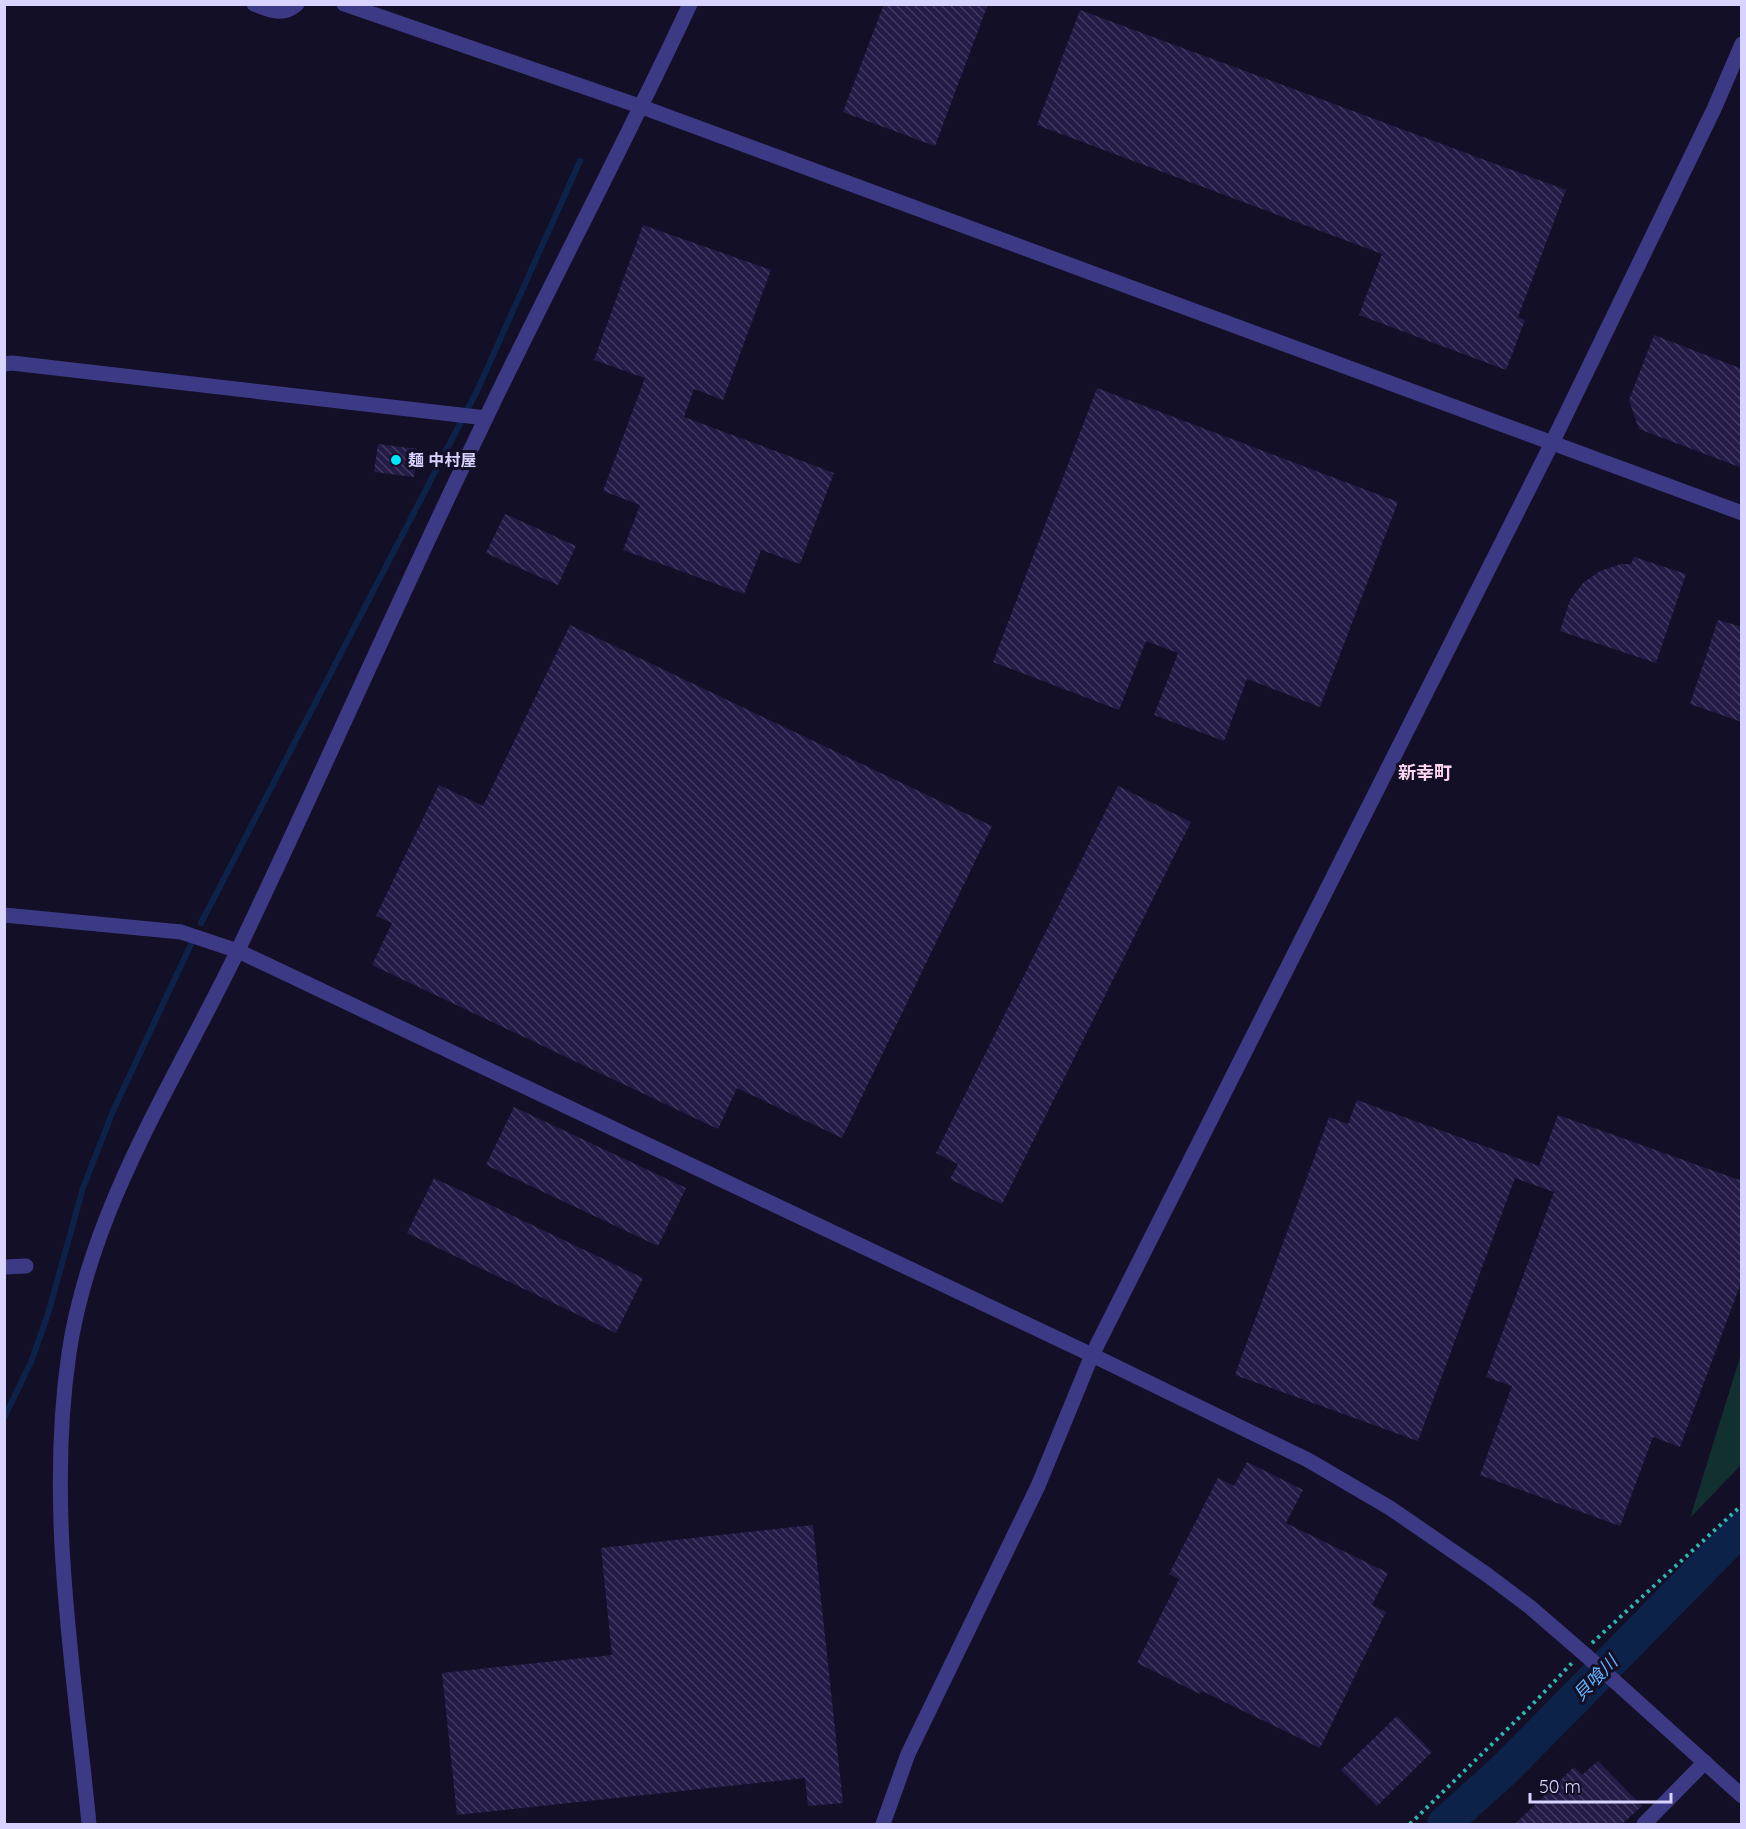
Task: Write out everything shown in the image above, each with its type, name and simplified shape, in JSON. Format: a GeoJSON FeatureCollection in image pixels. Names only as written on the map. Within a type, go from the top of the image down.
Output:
{"type":"FeatureCollection","features":[{"type":"Feature","properties":{"kind":"street"},"geometry":{"type":"LineString","coordinates":[[254,4],[278,13],[291,9],[297,4]]}},
{"type":"Feature","properties":{"kind":"street"},"geometry":{"type":"LineString","coordinates":[[344,4],[642,106],[1742,513]]}},
{"type":"Feature","properties":{"kind":"street"},"geometry":{"type":"LineString","coordinates":[[89,1824],[65,1583],[61,1473],[69,1354],[80,1299],[89,1271],[111,1209],[132,1160],[238,951],[486,418],[642,106],[690,4]]}},
{"type":"Feature","properties":{"kind":"street"},"geometry":{"type":"LineString","coordinates":[[883,1824],[908,1754],[1038,1486],[1092,1355],[1552,443],[1714,109],[1742,44]]}},
{"type":"Feature","properties":{"kind":"street"},"geometry":{"type":"LineString","coordinates":[[4,364],[12,363],[486,418]]}},
{"type":"Feature","properties":{"kind":"street"},"geometry":{"type":"LineString","coordinates":[[4,915],[181,932],[238,951],[1092,1355],[1308,1460],[1390,1508],[1530,1607],[1742,1796]]}},
{"type":"Feature","properties":{"kind":"street"},"geometry":{"type":"LineString","coordinates":[[4,1267],[26,1266]]}},
{"type":"Feature","properties":{"kind":"street"},"geometry":{"type":"LineString","coordinates":[[1644,1824],[1705,1762]]}},
{"type":"Feature","properties":{"kind":"path"},"geometry":{"type":"LineString","coordinates":[[1410,1824],[1742,1505]]}},
{"type":"Feature","properties":{"kind":"green space"},"geometry":{"type":"Polygon","coordinates":[[[1741,1354],[1741,1465],[1690,1518],[1741,1354]]]}},
{"type":"Feature","properties":{"kind":"building"},"geometry":{"type":"Polygon","coordinates":[[[884,4],[988,4],[935,146],[843,112],[884,4]]]}},
{"type":"Feature","properties":{"kind":"building"},"geometry":{"type":"Polygon","coordinates":[[[1080,10],[1566,190],[1518,317],[1525,320],[1506,370],[1359,315],[1382,254],[1037,125],[1080,10]]]}},
{"type":"Feature","properties":{"kind":"building"},"geometry":{"type":"Polygon","coordinates":[[[643,225],[771,270],[723,400],[694,389],[684,417],[834,473],[800,564],[761,550],[744,594],[623,550],[640,505],[603,491],[645,378],[594,360],[643,225]]]}},
{"type":"Feature","properties":{"kind":"building"},"geometry":{"type":"Polygon","coordinates":[[[1654,335],[1742,369],[1742,468],[1639,429],[1629,400],[1654,335]]]}},
{"type":"Feature","properties":{"kind":"building"},"geometry":{"type":"Polygon","coordinates":[[[1097,388],[1398,502],[1320,707],[1247,679],[1224,741],[1154,715],[1178,653],[1146,641],[1119,710],[993,662],[1097,388]]]}},
{"type":"Feature","properties":{"kind":"building","name":"麺 中村屋"},"geometry":{"type":"Polygon","coordinates":[[[378,444],[417,449],[414,477],[374,472],[378,444]]]}},
{"type":"Feature","properties":{"kind":"building"},"geometry":{"type":"Polygon","coordinates":[[[505,514],[576,546],[558,585],[486,553],[505,514]]]}},
{"type":"Feature","properties":{"kind":"building"},"geometry":{"type":"Polygon","coordinates":[[[1634,557],[1686,574],[1656,663],[1560,631],[1570,600],[1583,583],[1600,571],[1621,564],[1631,564],[1634,557]]]}},
{"type":"Feature","properties":{"kind":"building"},"geometry":{"type":"Polygon","coordinates":[[[1718,620],[1742,627],[1742,722],[1690,704],[1718,620]]]}},
{"type":"Feature","properties":{"kind":"building"},"geometry":{"type":"Polygon","coordinates":[[[570,625],[992,826],[842,1138],[737,1088],[718,1129],[372,965],[392,923],[376,916],[439,785],[483,806],[570,625]]]}},
{"type":"Feature","properties":{"kind":"building"},"geometry":{"type":"Polygon","coordinates":[[[1118,786],[1191,822],[1002,1204],[950,1179],[958,1164],[936,1153],[1118,786]]]}},
{"type":"Feature","properties":{"kind":"building"},"geometry":{"type":"Polygon","coordinates":[[[1357,1100],[1539,1166],[1558,1115],[1742,1181],[1742,1280],[1680,1447],[1653,1437],[1620,1526],[1480,1475],[1512,1386],[1486,1377],[1554,1192],[1515,1178],[1418,1441],[1235,1375],[1329,1117],[1348,1124],[1357,1100]]]}},
{"type":"Feature","properties":{"kind":"building"},"geometry":{"type":"Polygon","coordinates":[[[514,1107],[686,1188],[658,1246],[486,1165],[514,1107]]]}},
{"type":"Feature","properties":{"kind":"building"},"geometry":{"type":"Polygon","coordinates":[[[434,1178],[643,1278],[616,1333],[407,1233],[434,1178]]]}},
{"type":"Feature","properties":{"kind":"building"},"geometry":{"type":"Polygon","coordinates":[[[1247,1462],[1303,1490],[1286,1523],[1388,1573],[1372,1605],[1386,1612],[1320,1748],[1202,1691],[1200,1694],[1137,1663],[1179,1579],[1169,1574],[1218,1478],[1234,1486],[1247,1462]]]}},
{"type":"Feature","properties":{"kind":"building"},"geometry":{"type":"Polygon","coordinates":[[[813,1525],[843,1803],[808,1806],[805,1778],[457,1815],[442,1673],[612,1655],[601,1548],[813,1525]]]}},
{"type":"Feature","properties":{"kind":"building"},"geometry":{"type":"Polygon","coordinates":[[[1397,1716],[1432,1752],[1377,1806],[1341,1770],[1397,1716]]]}},
{"type":"Feature","properties":{"kind":"building"},"geometry":{"type":"Polygon","coordinates":[[[1598,1761],[1642,1806],[1622,1824],[1515,1824],[1574,1767],[1582,1775],[1598,1761]]]}},
{"type":"Feature","properties":{"kind":"waterway"},"geometry":{"type":"LineString","coordinates":[[201,923],[477,391],[580,161]]}},
{"type":"Feature","properties":{"kind":"waterway"},"geometry":{"type":"LineString","coordinates":[[4,1418],[31,1362],[48,1314],[83,1188],[113,1111],[192,942]]}},
{"type":"Feature","properties":{"kind":"waterway","name":"貝喰川"},"geometry":{"type":"LineString","coordinates":[[1444,1824],[1505,1769],[1742,1528]]}},
{"type":"Feature","properties":{"kind":"place","name":"麺 中村屋"},"geometry":{"type":"Point","coordinates":[396,460]}},
{"type":"Feature","properties":{"kind":"district","name":"新幸町"},"geometry":{"type":"Point","coordinates":[1425,772]}}]}
